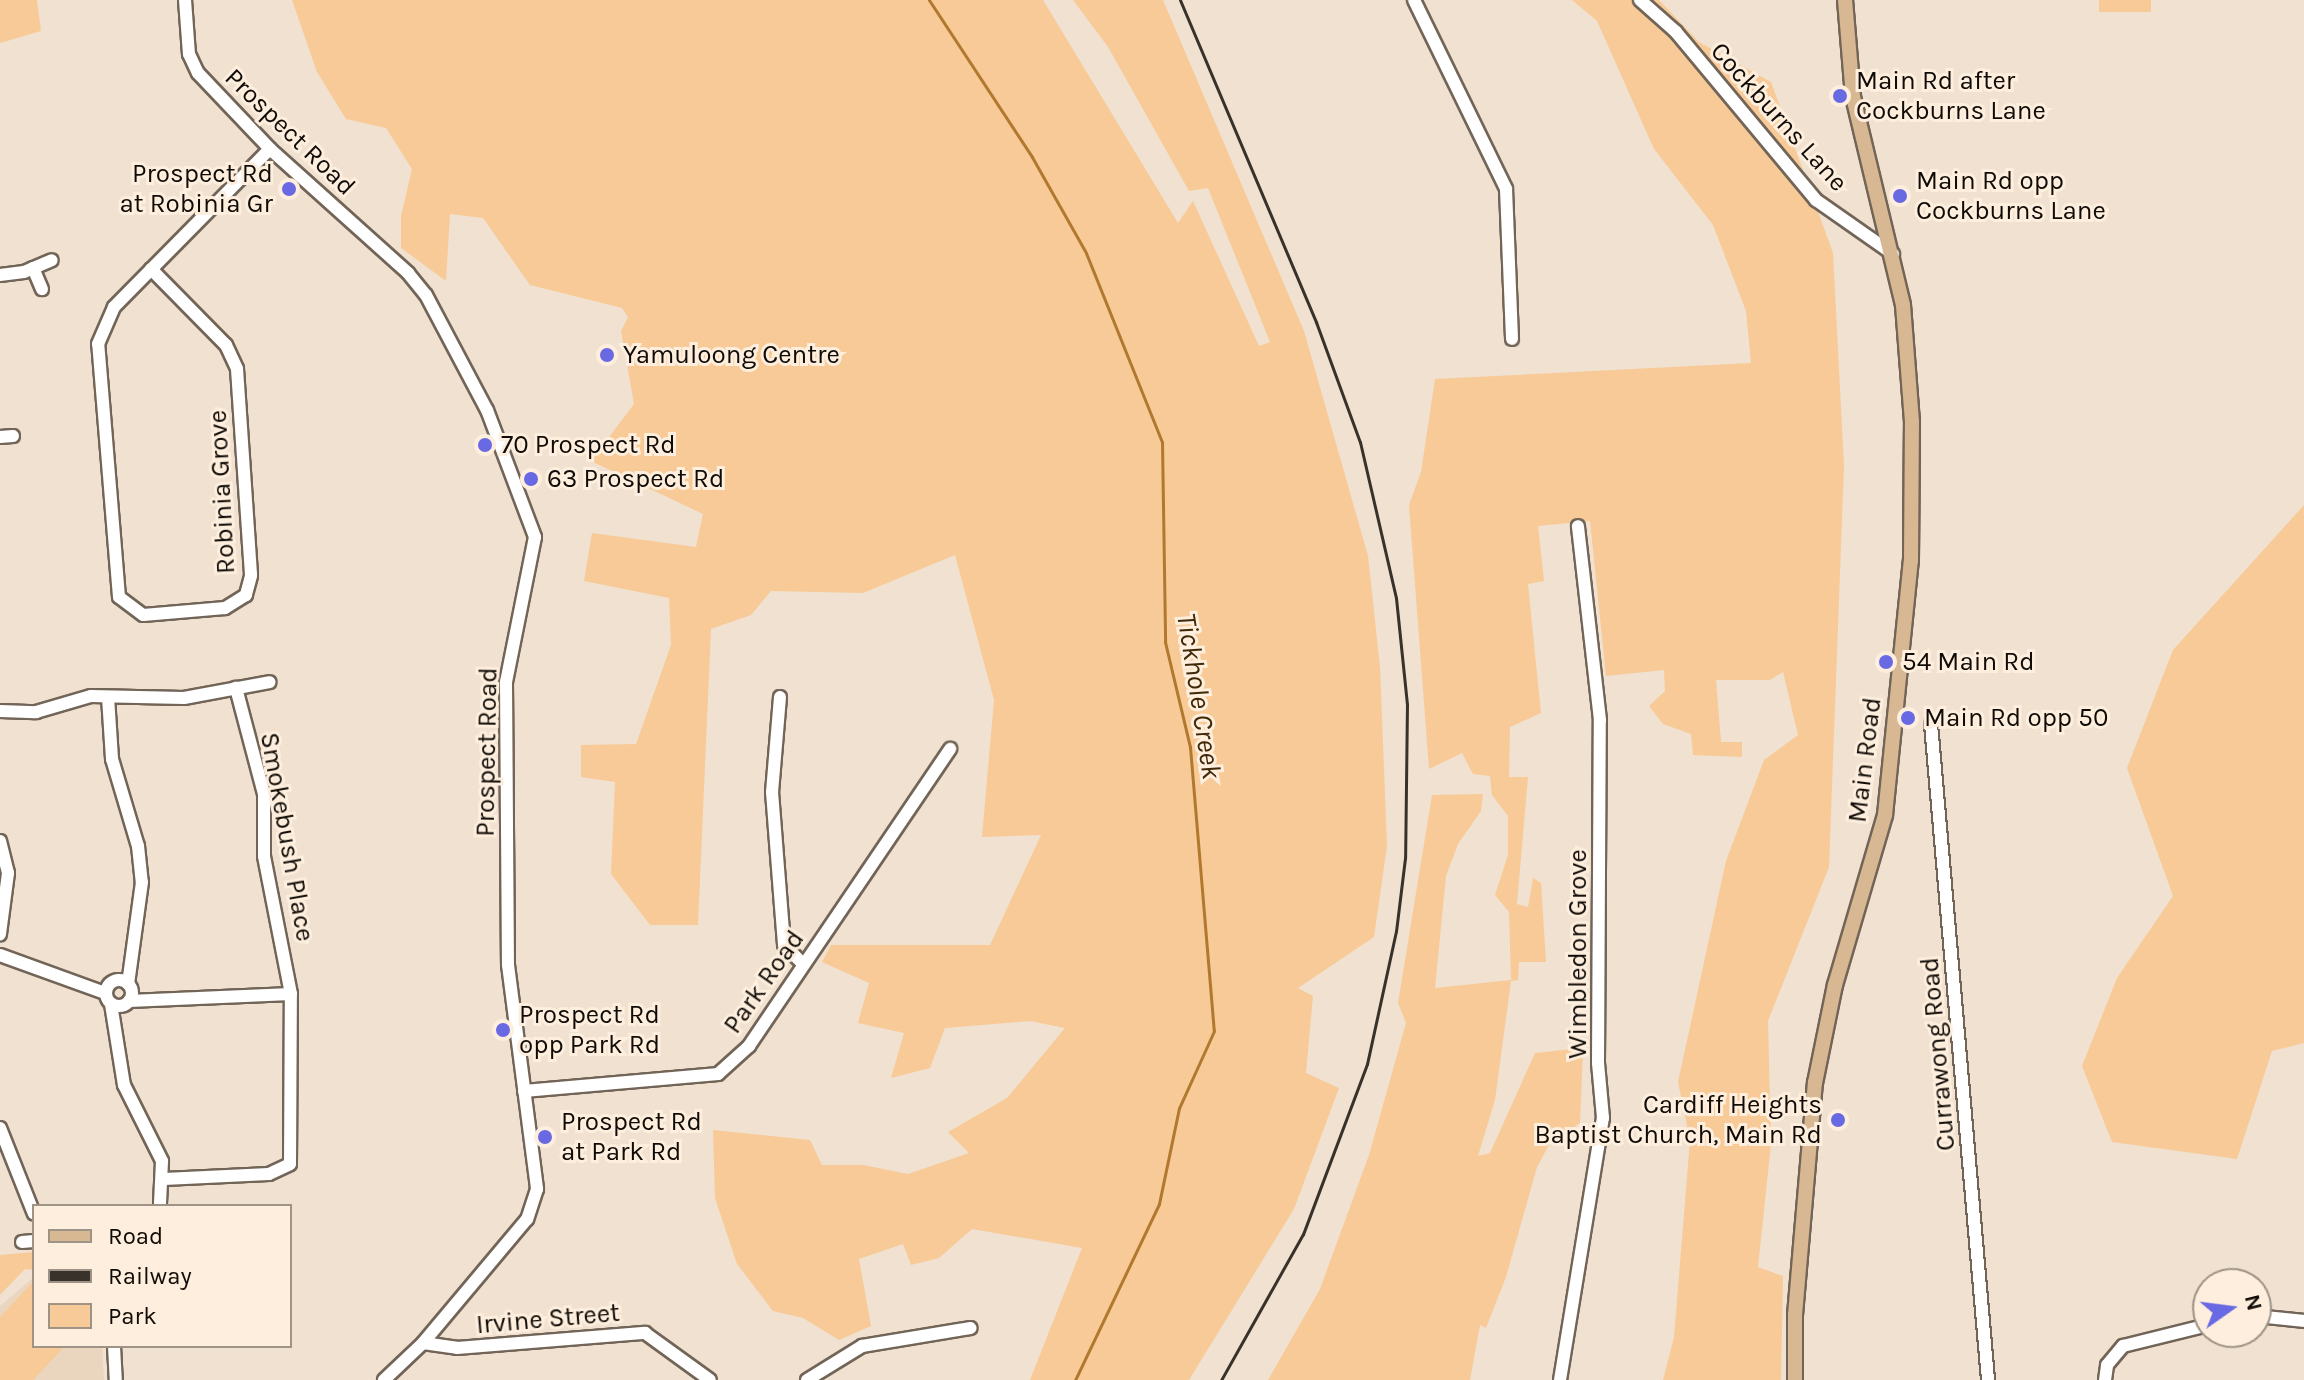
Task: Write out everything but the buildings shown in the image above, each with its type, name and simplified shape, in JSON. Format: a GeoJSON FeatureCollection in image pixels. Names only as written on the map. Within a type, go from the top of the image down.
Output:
{"type":"FeatureCollection","features":[{"type":"Feature","properties":{"kind":"main road","name":"Main Road"},"geometry":{"type":"LineString","coordinates":[[1795,1380],[1795,1315],[1815,1083],[1835,985],[1885,815],[1911,560],[1912,422],[1903,305],[1853,97],[1845,0]]}},
{"type":"Feature","properties":{"kind":"street","name":"Prospect Road"},"geometry":{"type":"LineString","coordinates":[[185,0],[193,65],[270,149],[408,273],[426,295],[487,410],[535,537],[506,682],[508,965],[537,1189],[527,1219],[423,1343],[384,1380]]}},
{"type":"Feature","properties":{"kind":"street"},"geometry":{"type":"LineString","coordinates":[[1414,0],[1480,127],[1506,189],[1512,339]]}},
{"type":"Feature","properties":{"kind":"street","name":"Cockburns Lane"},"geometry":{"type":"LineString","coordinates":[[1640,0],[1676,32],[1816,200],[1893,254]]}},
{"type":"Feature","properties":{"kind":"street","name":"Robinia Grove"},"geometry":{"type":"LineString","coordinates":[[151,269],[226,345],[237,369],[251,576],[246,595],[225,608],[143,615],[125,603],[115,587],[98,344],[106,317],[151,269],[270,149]]}},
{"type":"Feature","properties":{"kind":"street"},"geometry":{"type":"LineString","coordinates":[[0,275],[33,268],[52,260]]}},
{"type":"Feature","properties":{"kind":"street"},"geometry":{"type":"LineString","coordinates":[[33,268],[42,289]]}},
{"type":"Feature","properties":{"kind":"street","name":"Wimbledon Grove"},"geometry":{"type":"LineString","coordinates":[[1560,1380],[1603,1118],[1598,1063],[1600,710],[1578,526]]}},
{"type":"Feature","properties":{"kind":"street"},"geometry":{"type":"LineString","coordinates":[[0,711],[36,712],[83,697],[184,698],[270,682]]}},
{"type":"Feature","properties":{"kind":"street","name":"Smokebush Place"},"geometry":{"type":"LineString","coordinates":[[164,1179],[286,1169],[291,994],[264,856],[264,794],[236,688]]}},
{"type":"Feature","properties":{"kind":"street"},"geometry":{"type":"LineString","coordinates":[[108,697],[112,759],[140,865],[142,901],[133,956],[119,993],[115,1030],[124,1085],[158,1148],[164,1179],[160,1204]]}},
{"type":"Feature","properties":{"kind":"street"},"geometry":{"type":"LineString","coordinates":[[780,697],[772,792],[784,945],[803,964]]}},
{"type":"Feature","properties":{"kind":"street","name":"Currawong Road"},"geometry":{"type":"LineString","coordinates":[[1931,724],[1988,1380]]}},
{"type":"Feature","properties":{"kind":"street","name":"Park Road"},"geometry":{"type":"LineString","coordinates":[[524,1091],[718,1074],[749,1046],[950,749]]}},
{"type":"Feature","properties":{"kind":"street"},"geometry":{"type":"LineString","coordinates":[[0,841],[8,873],[0,934]]}},
{"type":"Feature","properties":{"kind":"street"},"geometry":{"type":"LineString","coordinates":[[0,955],[154,1001],[291,994]]}},
{"type":"Feature","properties":{"kind":"street"},"geometry":{"type":"LineString","coordinates":[[0,1128],[32,1209]]}},
{"type":"Feature","properties":{"kind":"street"},"geometry":{"type":"LineString","coordinates":[[2272,1318],[2304,1321]]}},
{"type":"Feature","properties":{"kind":"street"},"geometry":{"type":"LineString","coordinates":[[807,1380],[862,1346],[971,1328]]}},
{"type":"Feature","properties":{"kind":"street"},"geometry":{"type":"LineString","coordinates":[[2105,1380],[2107,1365],[2123,1346],[2192,1329]]}},
{"type":"Feature","properties":{"kind":"street","name":"Irvine Street"},"geometry":{"type":"LineString","coordinates":[[423,1343],[457,1348],[645,1333],[710,1380]]}},
{"type":"Feature","properties":{"kind":"street"},"geometry":{"type":"LineString","coordinates":[[114,1348],[116,1380]]}},
{"type":"Feature","properties":{"kind":"shaded area"},"geometry":{"type":"Polygon","coordinates":[[[32,1279],[32,1348],[102,1348],[104,1380],[0,1380],[0,1306],[32,1279]]]}},
{"type":"Feature","properties":{"kind":"green space"},"geometry":{"type":"Polygon","coordinates":[[[0,0],[37,0],[41,31],[0,43],[0,0]]]}},
{"type":"Feature","properties":{"kind":"green space"},"geometry":{"type":"Polygon","coordinates":[[[292,0],[1043,0],[1178,223],[1193,201],[1259,346],[1270,342],[1208,188],[1189,191],[1108,47],[1073,0],[1163,0],[1304,331],[1368,556],[1380,667],[1387,846],[1374,937],[1298,988],[1313,996],[1306,1073],[1339,1088],[1294,1209],[1189,1380],[1030,1380],[1082,1248],[972,1229],[939,1258],[911,1265],[903,1244],[859,1259],[871,1326],[839,1340],[803,1318],[773,1311],[737,1264],[715,1198],[713,1130],[810,1140],[822,1165],[863,1165],[908,1174],[969,1153],[948,1132],[1007,1098],[1065,1028],[1030,1021],[945,1028],[930,1068],[891,1078],[904,1033],[858,1023],[869,983],[822,962],[831,945],[990,945],[1041,835],[982,837],[994,700],[955,555],[863,593],[771,591],[751,615],[711,629],[698,925],[650,925],[611,874],[615,782],[581,777],[581,745],[636,744],[671,645],[669,598],[584,581],[592,533],[696,547],[703,514],[591,461],[634,404],[621,331],[628,317],[622,308],[530,285],[483,218],[450,214],[446,281],[401,248],[401,216],[412,169],[386,128],[346,119],[317,72],[292,0]]]}},
{"type":"Feature","properties":{"kind":"green space"},"geometry":{"type":"Polygon","coordinates":[[[1572,0],[1659,0],[1699,42],[1771,82],[1833,253],[1844,466],[1829,867],[1768,1021],[1771,1144],[1758,1267],[1783,1276],[1781,1380],[1663,1380],[1674,1337],[1690,1140],[1678,1082],[1726,861],[1764,760],[1798,735],[1783,672],[1770,680],[1716,680],[1721,742],[1742,742],[1742,757],[1693,755],[1691,734],[1663,724],[1649,706],[1665,691],[1664,670],[1606,676],[1590,521],[1538,526],[1544,581],[1528,584],[1541,713],[1510,727],[1509,777],[1528,777],[1517,904],[1528,907],[1533,878],[1541,883],[1546,962],[1519,962],[1518,980],[1511,981],[1495,1100],[1478,1156],[1490,1153],[1535,1053],[1583,1048],[1580,1123],[1550,1143],[1537,1167],[1506,1277],[1486,1328],[1480,1325],[1470,1380],[1268,1380],[1320,1289],[1369,1155],[1406,1023],[1398,1003],[1432,795],[1483,794],[1481,811],[1458,844],[1446,876],[1435,988],[1511,980],[1509,912],[1495,895],[1508,855],[1508,816],[1492,795],[1490,776],[1473,774],[1462,753],[1429,769],[1409,505],[1421,472],[1435,379],[1751,363],[1746,311],[1713,225],[1654,149],[1597,21],[1572,0]]]}},
{"type":"Feature","properties":{"kind":"green space"},"geometry":{"type":"Polygon","coordinates":[[[2099,0],[2151,0],[2151,12],[2099,12],[2099,0]]]}},
{"type":"Feature","properties":{"kind":"green space"},"geometry":{"type":"Polygon","coordinates":[[[2304,505],[2304,1043],[2272,1051],[2237,1159],[2112,1142],[2082,1066],[2117,978],[2173,896],[2127,768],[2173,650],[2304,505]]]}},
{"type":"Feature","properties":{"kind":"green space"},"geometry":{"type":"Polygon","coordinates":[[[32,1252],[32,1270],[25,1269],[0,1295],[0,1255],[32,1252]]]}},
{"type":"Feature","properties":{"kind":"green space"},"geometry":{"type":"Polygon","coordinates":[[[32,1283],[32,1348],[63,1348],[33,1380],[0,1380],[0,1317],[32,1283]]]}},
{"type":"Feature","properties":{"kind":"waterway","name":"Tickhole Creek"},"geometry":{"type":"LineString","coordinates":[[929,0],[1032,157],[1086,253],[1162,442],[1165,642],[1190,747],[1214,1031],[1179,1108],[1159,1204],[1075,1380]]}},
{"type":"Feature","properties":{"kind":"railway"},"geometry":{"type":"LineString","coordinates":[[1180,0],[1316,322],[1360,442],[1396,598],[1407,704],[1405,858],[1396,931],[1367,1064],[1303,1234],[1221,1380]]}},
{"type":"Feature","properties":{"kind":"place","name":"Main Rd after Cockburns Lane"},"geometry":{"type":"Point","coordinates":[1840,96]}},
{"type":"Feature","properties":{"kind":"place","name":"Prospect Rd at Robinia Gr"},"geometry":{"type":"Point","coordinates":[289,189]}},
{"type":"Feature","properties":{"kind":"place","name":"Main Rd opp Cockburns Lane"},"geometry":{"type":"Point","coordinates":[1900,196]}},
{"type":"Feature","properties":{"kind":"place","name":"Yamuloong Centre"},"geometry":{"type":"Point","coordinates":[607,355]}},
{"type":"Feature","properties":{"kind":"place","name":"70 Prospect Rd"},"geometry":{"type":"Point","coordinates":[485,445]}},
{"type":"Feature","properties":{"kind":"place","name":"63 Prospect Rd"},"geometry":{"type":"Point","coordinates":[531,479]}},
{"type":"Feature","properties":{"kind":"place","name":"54 Main Rd"},"geometry":{"type":"Point","coordinates":[1886,662]}},
{"type":"Feature","properties":{"kind":"place","name":"Main Rd opp 50"},"geometry":{"type":"Point","coordinates":[1908,718]}},
{"type":"Feature","properties":{"kind":"place","name":"Prospect Rd opp Park Rd"},"geometry":{"type":"Point","coordinates":[503,1030]}},
{"type":"Feature","properties":{"kind":"place","name":"Cardiff Heights Baptist Church, Main Rd"},"geometry":{"type":"Point","coordinates":[1838,1120]}},
{"type":"Feature","properties":{"kind":"place","name":"Prospect Rd at Park Rd"},"geometry":{"type":"Point","coordinates":[545,1137]}}]}
